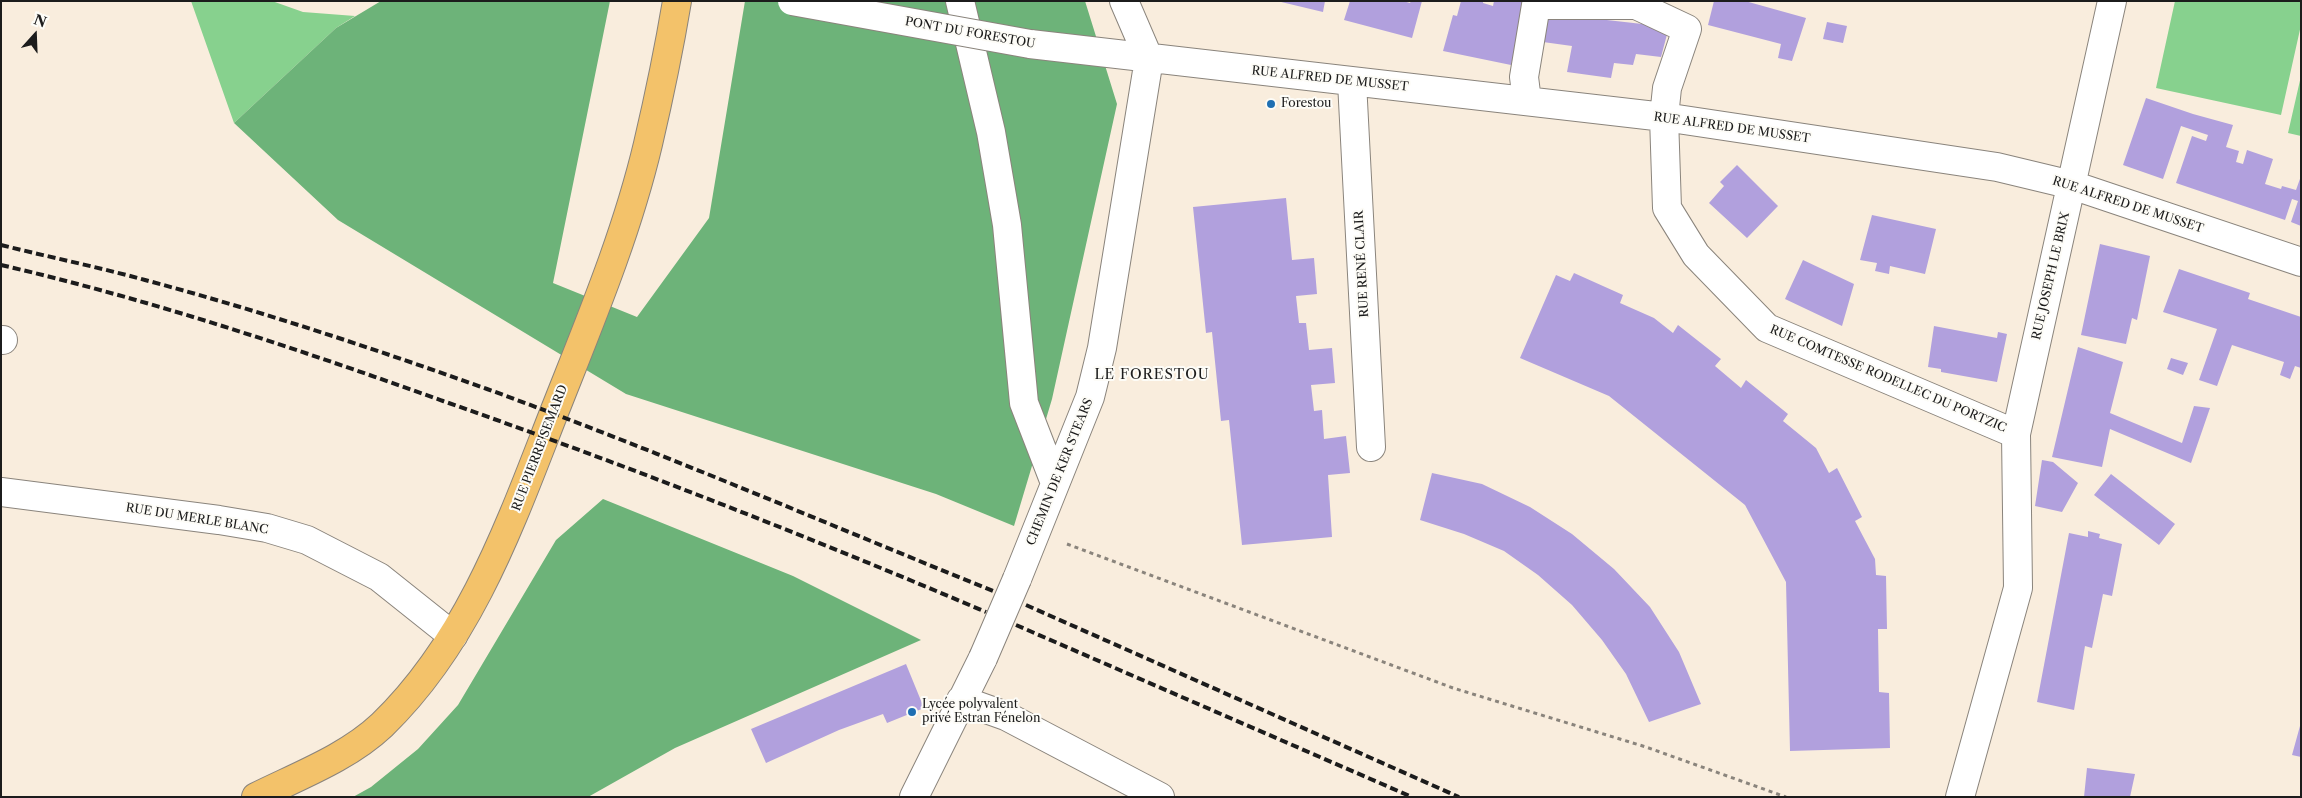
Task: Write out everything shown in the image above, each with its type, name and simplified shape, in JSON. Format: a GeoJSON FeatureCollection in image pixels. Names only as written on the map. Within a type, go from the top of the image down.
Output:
{"type":"FeatureCollection","features":[{"type":"Feature","properties":{"kind":"main road","name":"RUE PIERRE SEMARD"},"geometry":{"type":"LineString","coordinates":[[256,797],[345,753],[380,726],[413,691],[453,636],[484,583],[512,521],[604,284],[648,145],[677,1]]}},
{"type":"Feature","properties":{"kind":"street","name":"PONT DU FORESTOU"},"geometry":{"type":"LineString","coordinates":[[792,1],[1030,44],[1149,59]]}},
{"type":"Feature","properties":{"kind":"street"},"geometry":{"type":"LineString","coordinates":[[960,1],[991,132],[1007,225],[1024,403],[1056,483]]}},
{"type":"Feature","properties":{"kind":"street"},"geometry":{"type":"LineString","coordinates":[[1124,1],[1149,59]]}},
{"type":"Feature","properties":{"kind":"street","name":"RUE JOSEPH LE BRIX"},"geometry":{"type":"LineString","coordinates":[[1960,797],[2018,588],[2016,434],[2112,1]]}},
{"type":"Feature","properties":{"kind":"street"},"geometry":{"type":"LineString","coordinates":[[1527,101],[1524,77],[1536,3]]}},
{"type":"Feature","properties":{"kind":"street","name":"RUE COMTESSE RODELLEC DU PORTZIC"},"geometry":{"type":"LineString","coordinates":[[1536,3],[1636,5],[1687,28],[1668,88],[1664,117],[1667,208],[1696,255],[1767,328],[2016,434]]}},
{"type":"Feature","properties":{"kind":"street","name":"CHEMIN DE KER STEARS"},"geometry":{"type":"LineString","coordinates":[[914,797],[961,700],[981,664],[1090,397],[1102,348],[1149,59]]}},
{"type":"Feature","properties":{"kind":"street","name":"RUE ALFRED DE MUSSET"},"geometry":{"type":"LineString","coordinates":[[1149,59],[1664,117],[1997,167],[2072,185],[2301,262]]}},
{"type":"Feature","properties":{"kind":"street","name":"RUE RENÉ CLAIR"},"geometry":{"type":"LineString","coordinates":[[1352,82],[1371,447]]}},
{"type":"Feature","properties":{"kind":"street","name":"RUE DU MERLE BLANC"},"geometry":{"type":"LineString","coordinates":[[1,492],[219,520],[267,528],[307,540],[379,577],[453,636]]}},
{"type":"Feature","properties":{"kind":"street"},"geometry":{"type":"LineString","coordinates":[[961,700],[1006,716],[1160,797]]}},
{"type":"Feature","properties":{"kind":"path"},"geometry":{"type":"LineString","coordinates":[[1036,532],[1453,688],[1646,747],[1786,797]]}},
{"type":"Feature","properties":{"kind":"green space"},"geometry":{"type":"Polygon","coordinates":[[[191,1],[272,1],[303,12],[355,16],[336,28],[234,123],[191,1]]]}},
{"type":"Feature","properties":{"kind":"green space"},"geometry":{"type":"Polygon","coordinates":[[[381,1],[610,1],[553,283],[637,317],[709,218],[745,1],[1085,1],[1117,104],[1052,399],[1014,526],[936,494],[626,394],[338,220],[234,123],[336,28],[381,1]]]}},
{"type":"Feature","properties":{"kind":"green space"},"geometry":{"type":"Polygon","coordinates":[[[2175,1],[2301,1],[2301,25],[2281,115],[2156,88],[2175,1]]]}},
{"type":"Feature","properties":{"kind":"green space"},"geometry":{"type":"Polygon","coordinates":[[[2301,76],[2301,136],[2288,133],[2301,76]]]}},
{"type":"Feature","properties":{"kind":"green space"},"geometry":{"type":"Polygon","coordinates":[[[603,499],[793,576],[921,640],[675,748],[588,797],[353,797],[371,787],[418,749],[458,705],[556,540],[603,499]]]}},
{"type":"Feature","properties":{"kind":"building"},"geometry":{"type":"Polygon","coordinates":[[[1277,1],[1325,1],[1323,12],[1277,1]]]}},
{"type":"Feature","properties":{"kind":"building"},"geometry":{"type":"Polygon","coordinates":[[[1350,1],[1403,1],[1410,3],[1411,1],[1422,1],[1412,38],[1344,20],[1350,1]]]}},
{"type":"Feature","properties":{"kind":"building"},"geometry":{"type":"Polygon","coordinates":[[[1461,1],[1483,1],[1483,3],[1493,6],[1494,1],[1526,1],[1511,65],[1443,51],[1453,15],[1457,16],[1461,1]]]}},
{"type":"Feature","properties":{"kind":"building"},"geometry":{"type":"Polygon","coordinates":[[[1714,1],[1745,1],[1806,18],[1792,61],[1778,58],[1781,44],[1708,25],[1714,1]]]}},
{"type":"Feature","properties":{"kind":"building"},"geometry":{"type":"Polygon","coordinates":[[[1547,13],[1669,27],[1661,57],[1636,54],[1633,65],[1614,63],[1611,78],[1567,72],[1572,46],[1543,42],[1547,13]]]}},
{"type":"Feature","properties":{"kind":"building"},"geometry":{"type":"Polygon","coordinates":[[[1827,22],[1847,26],[1843,43],[1823,39],[1827,22]]]}},
{"type":"Feature","properties":{"kind":"building"},"geometry":{"type":"Polygon","coordinates":[[[2146,98],[2233,125],[2226,147],[2239,151],[2236,162],[2243,164],[2247,150],[2273,159],[2265,184],[2281,189],[2282,186],[2296,190],[2301,176],[2301,226],[2291,222],[2298,201],[2292,199],[2285,220],[2176,183],[2192,136],[2206,141],[2208,135],[2181,126],[2163,179],[2123,165],[2146,98]]]}},
{"type":"Feature","properties":{"kind":"building"},"geometry":{"type":"Polygon","coordinates":[[[1737,165],[1778,206],[1747,238],[1709,203],[1724,186],[1720,182],[1737,165]]]}},
{"type":"Feature","properties":{"kind":"building"},"geometry":{"type":"Polygon","coordinates":[[[1286,198],[1292,260],[1314,258],[1317,294],[1296,296],[1299,323],[1306,323],[1309,350],[1332,348],[1335,383],[1311,385],[1314,411],[1322,410],[1324,439],[1346,436],[1350,473],[1328,475],[1332,537],[1242,545],[1229,420],[1221,421],[1212,332],[1206,333],[1193,207],[1286,198]]]}},
{"type":"Feature","properties":{"kind":"building"},"geometry":{"type":"Polygon","coordinates":[[[1872,215],[1936,229],[1925,274],[1890,266],[1889,274],[1875,271],[1877,263],[1860,260],[1872,215]]]}},
{"type":"Feature","properties":{"kind":"building"},"geometry":{"type":"Polygon","coordinates":[[[2100,244],[2150,256],[2137,320],[2132,318],[2126,344],[2081,335],[2100,244]]]}},
{"type":"Feature","properties":{"kind":"building"},"geometry":{"type":"Polygon","coordinates":[[[1803,260],[1854,284],[1842,326],[1785,299],[1803,260]]]}},
{"type":"Feature","properties":{"kind":"building"},"geometry":{"type":"Polygon","coordinates":[[[2179,269],[2250,293],[2248,299],[2301,317],[2301,368],[2295,366],[2290,379],[2280,375],[2284,362],[2232,345],[2217,386],[2199,380],[2217,329],[2163,312],[2179,269]]]}},
{"type":"Feature","properties":{"kind":"building"},"geometry":{"type":"Polygon","coordinates":[[[1574,273],[1623,295],[1620,303],[1654,318],[1673,333],[1678,325],[1721,359],[1715,366],[1741,388],[1746,380],[1788,414],[1783,421],[1816,448],[1829,473],[1837,468],[1862,517],[1855,521],[1875,559],[1876,575],[1886,576],[1887,629],[1878,629],[1879,692],[1889,693],[1890,748],[1790,751],[1786,582],[1745,505],[1609,396],[1520,358],[1556,275],[1570,281],[1574,273]]]}},
{"type":"Feature","properties":{"kind":"building"},"geometry":{"type":"Polygon","coordinates":[[[1934,326],[1997,338],[1998,332],[2007,334],[1997,382],[1941,372],[1941,369],[1928,367],[1934,326]]]}},
{"type":"Feature","properties":{"kind":"building"},"geometry":{"type":"Polygon","coordinates":[[[2078,347],[2123,362],[2110,413],[2182,443],[2194,406],[2210,408],[2191,463],[2110,429],[2102,467],[2052,457],[2078,347]]]}},
{"type":"Feature","properties":{"kind":"building"},"geometry":{"type":"Polygon","coordinates":[[[2171,358],[2188,363],[2183,375],[2167,369],[2171,358]]]}},
{"type":"Feature","properties":{"kind":"building"},"geometry":{"type":"Polygon","coordinates":[[[2042,460],[2053,462],[2078,483],[2062,512],[2035,506],[2042,460]]]}},
{"type":"Feature","properties":{"kind":"building"},"geometry":{"type":"Polygon","coordinates":[[[1432,473],[1482,484],[1530,507],[1572,534],[1614,569],[1650,607],[1679,652],[1701,704],[1649,722],[1626,674],[1602,640],[1572,605],[1538,575],[1504,551],[1464,534],[1420,520],[1432,473]]]}},
{"type":"Feature","properties":{"kind":"building"},"geometry":{"type":"Polygon","coordinates":[[[2111,474],[2175,524],[2159,545],[2094,495],[2111,474]]]}},
{"type":"Feature","properties":{"kind":"building"},"geometry":{"type":"Polygon","coordinates":[[[2088,531],[2100,534],[2099,538],[2122,544],[2112,596],[2103,594],[2092,648],[2085,646],[2074,710],[2037,702],[2069,533],[2088,537],[2088,531]]]}},
{"type":"Feature","properties":{"kind":"building"},"geometry":{"type":"Polygon","coordinates":[[[906,664],[924,708],[887,723],[883,714],[839,730],[766,763],[751,729],[906,664]]]}},
{"type":"Feature","properties":{"kind":"building"},"geometry":{"type":"Polygon","coordinates":[[[2301,726],[2301,757],[2292,755],[2301,726]]]}},
{"type":"Feature","properties":{"kind":"building"},"geometry":{"type":"Polygon","coordinates":[[[2087,768],[2135,774],[2130,797],[2084,797],[2087,768]]]}},
{"type":"Feature","properties":{"kind":"railway"},"geometry":{"type":"LineString","coordinates":[[1,245],[127,275],[232,304],[445,374],[678,462],[993,591]]}},
{"type":"Feature","properties":{"kind":"railway"},"geometry":{"type":"LineString","coordinates":[[1,265],[113,294],[279,344],[512,425],[716,502],[986,612]]}},
{"type":"Feature","properties":{"kind":"railway"},"geometry":{"type":"LineString","coordinates":[[1026,605],[1459,797]]}},
{"type":"Feature","properties":{"kind":"railway"},"geometry":{"type":"LineString","coordinates":[[1016,625],[1412,797]]}},
{"type":"Feature","properties":{"kind":"place","name":"Forestou"},"geometry":{"type":"Point","coordinates":[1271,104]}},
{"type":"Feature","properties":{"kind":"place","name":"Lycée polyvalent privé Estran Fénelon"},"geometry":{"type":"Point","coordinates":[912,712]}},
{"type":"Feature","properties":{"kind":"district","name":"LE FORESTOU"},"geometry":{"type":"Point","coordinates":[1152,375]}}]}
